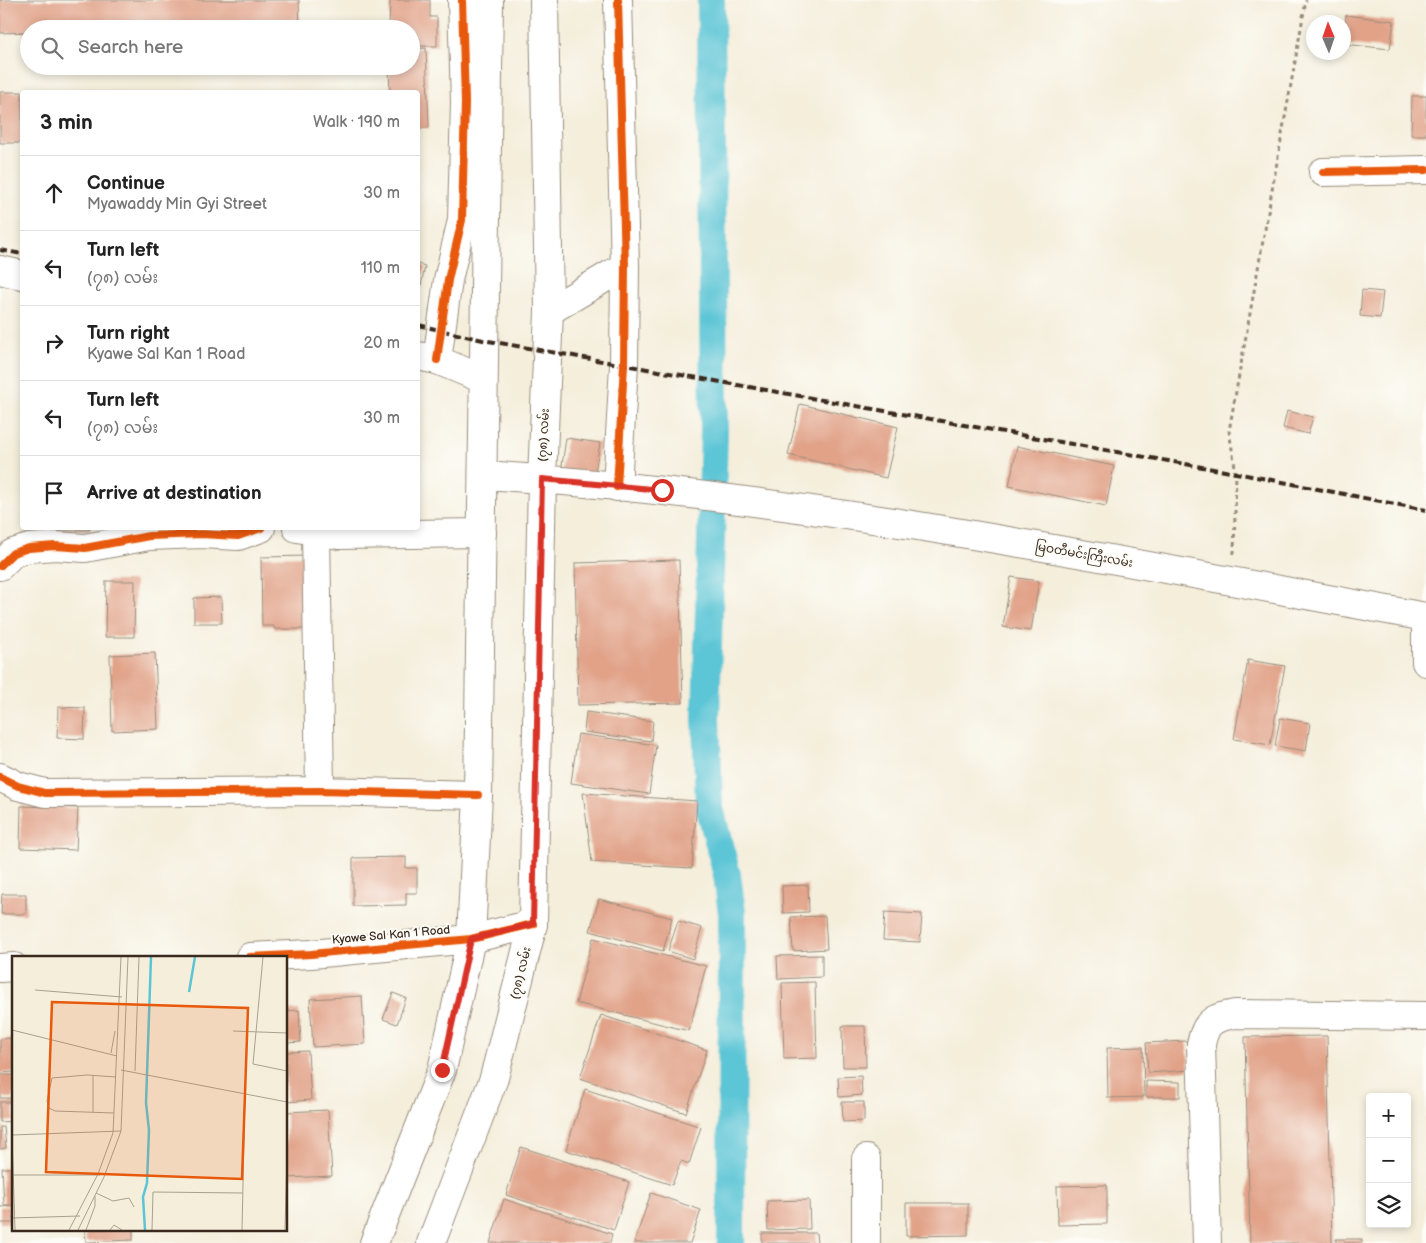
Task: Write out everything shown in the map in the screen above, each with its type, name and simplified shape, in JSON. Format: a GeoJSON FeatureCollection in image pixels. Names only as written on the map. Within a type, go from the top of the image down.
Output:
{"type":"FeatureCollection","features":[{"type":"Feature","properties":{"kind":"main road"},"geometry":{"type":"LineString","coordinates":[[462,0],[465,102],[462,220],[427,358],[483,380]]}},
{"type":"Feature","properties":{"kind":"main road"},"geometry":{"type":"LineString","coordinates":[[374,1243],[442,1070],[471,939],[478,795],[489,0]]}},
{"type":"Feature","properties":{"kind":"main road","name":"(၇၈) လမ်း"},"geometry":{"type":"LineString","coordinates":[[431,1243],[494,1078],[533,924],[542,479],[549,311],[544,0]]}},
{"type":"Feature","properties":{"kind":"main road"},"geometry":{"type":"LineString","coordinates":[[617,486],[624,365],[625,266],[618,0]]}},
{"type":"Feature","properties":{"kind":"main road"},"geometry":{"type":"LineString","coordinates":[[1323,172],[1426,170]]}},
{"type":"Feature","properties":{"kind":"main road"},"geometry":{"type":"LineString","coordinates":[[549,311],[625,266]]}},
{"type":"Feature","properties":{"kind":"main road"},"geometry":{"type":"LineString","coordinates":[[0,270],[20,275]]}},
{"type":"Feature","properties":{"kind":"main road","name":"မြဝတီမင်းကြီးလမ်း"},"geometry":{"type":"LineString","coordinates":[[482,475],[680,492],[981,536],[1426,617]]}},
{"type":"Feature","properties":{"kind":"main road"},"geometry":{"type":"LineString","coordinates":[[0,566],[13,553],[29,548],[55,546],[85,548],[150,536],[238,536],[255,530]]}},
{"type":"Feature","properties":{"kind":"main road"},"geometry":{"type":"LineString","coordinates":[[307,530],[320,791]]}},
{"type":"Feature","properties":{"kind":"main road"},"geometry":{"type":"LineString","coordinates":[[312,530],[339,535],[482,532]]}},
{"type":"Feature","properties":{"kind":"main road"},"geometry":{"type":"LineString","coordinates":[[1426,617],[1426,662]]}},
{"type":"Feature","properties":{"kind":"main road"},"geometry":{"type":"LineString","coordinates":[[0,776],[18,786],[46,793],[320,791],[478,795]]}},
{"type":"Feature","properties":{"kind":"main road","name":"Kyawe Sal Kan 1 Road"},"geometry":{"type":"LineString","coordinates":[[270,956],[471,939],[533,924]]}},
{"type":"Feature","properties":{"kind":"main road"},"geometry":{"type":"LineString","coordinates":[[1207,1243],[1201,1044],[1204,1028],[1216,1018],[1235,1014],[1426,1016]]}},
{"type":"Feature","properties":{"kind":"main road"},"geometry":{"type":"LineString","coordinates":[[866,1159],[866,1243]]}},
{"type":"Feature","properties":{"kind":"path"},"geometry":{"type":"LineString","coordinates":[[1233,582],[1236,473],[1229,432],[1306,0]]}},
{"type":"Feature","properties":{"kind":"building"},"geometry":{"type":"Polygon","coordinates":[[[0,0],[299,0],[300,20],[20,20],[20,32],[0,33],[0,0]]]}},
{"type":"Feature","properties":{"kind":"building"},"geometry":{"type":"Polygon","coordinates":[[[390,0],[430,0],[430,17],[437,17],[437,46],[420,46],[420,20],[389,20],[390,0]]]}},
{"type":"Feature","properties":{"kind":"building"},"geometry":{"type":"Polygon","coordinates":[[[1351,16],[1394,21],[1390,49],[1351,45],[1351,16]]]}},
{"type":"Feature","properties":{"kind":"building"},"geometry":{"type":"Polygon","coordinates":[[[420,48],[426,48],[429,128],[420,128],[420,90],[390,90],[389,75],[420,75],[420,48]]]}},
{"type":"Feature","properties":{"kind":"building"},"geometry":{"type":"Polygon","coordinates":[[[0,92],[20,92],[20,143],[0,143],[0,92]]]}},
{"type":"Feature","properties":{"kind":"building"},"geometry":{"type":"Polygon","coordinates":[[[1412,96],[1426,96],[1426,135],[1411,135],[1412,96]]]}},
{"type":"Feature","properties":{"kind":"building"},"geometry":{"type":"Polygon","coordinates":[[[420,265],[425,266],[420,290],[420,265]]]}},
{"type":"Feature","properties":{"kind":"building"},"geometry":{"type":"Polygon","coordinates":[[[1362,290],[1383,292],[1380,318],[1360,316],[1362,290]]]}},
{"type":"Feature","properties":{"kind":"building"},"geometry":{"type":"Polygon","coordinates":[[[800,404],[898,427],[886,478],[788,455],[800,404]]]}},
{"type":"Feature","properties":{"kind":"building"},"geometry":{"type":"Polygon","coordinates":[[[1287,411],[1313,417],[1308,434],[1283,428],[1287,411]]]}},
{"type":"Feature","properties":{"kind":"building"},"geometry":{"type":"Polygon","coordinates":[[[566,438],[600,443],[594,478],[561,473],[566,438]]]}},
{"type":"Feature","properties":{"kind":"building"},"geometry":{"type":"Polygon","coordinates":[[[1017,446],[1114,466],[1106,506],[1009,486],[1017,446]]]}},
{"type":"Feature","properties":{"kind":"building"},"geometry":{"type":"Polygon","coordinates":[[[309,556],[309,629],[274,629],[274,626],[262,626],[261,557],[309,556]]]}},
{"type":"Feature","properties":{"kind":"building"},"geometry":{"type":"Polygon","coordinates":[[[679,560],[683,703],[578,705],[575,563],[679,560]]]}},
{"type":"Feature","properties":{"kind":"building"},"geometry":{"type":"Polygon","coordinates":[[[1011,577],[1039,581],[1031,631],[1003,627],[1011,577]]]}},
{"type":"Feature","properties":{"kind":"building"},"geometry":{"type":"Polygon","coordinates":[[[106,581],[135,581],[134,637],[105,637],[106,581]]]}},
{"type":"Feature","properties":{"kind":"building"},"geometry":{"type":"Polygon","coordinates":[[[221,597],[222,623],[194,623],[194,598],[221,597]]]}},
{"type":"Feature","properties":{"kind":"building"},"geometry":{"type":"Polygon","coordinates":[[[155,653],[158,729],[112,731],[110,655],[155,653]]]}},
{"type":"Feature","properties":{"kind":"building"},"geometry":{"type":"Polygon","coordinates":[[[1248,660],[1285,666],[1270,745],[1234,739],[1248,660]]]}},
{"type":"Feature","properties":{"kind":"building"},"geometry":{"type":"Polygon","coordinates":[[[58,707],[85,708],[84,739],[57,738],[58,707]]]}},
{"type":"Feature","properties":{"kind":"building"},"geometry":{"type":"Polygon","coordinates":[[[586,712],[653,721],[651,741],[584,732],[586,712]]]}},
{"type":"Feature","properties":{"kind":"building"},"geometry":{"type":"Polygon","coordinates":[[[1280,718],[1310,723],[1306,751],[1275,746],[1280,718]]]}},
{"type":"Feature","properties":{"kind":"building"},"geometry":{"type":"Polygon","coordinates":[[[578,734],[656,745],[649,794],[571,783],[578,734]]]}},
{"type":"Feature","properties":{"kind":"building"},"geometry":{"type":"Polygon","coordinates":[[[583,793],[697,801],[692,868],[592,862],[583,793]]]}},
{"type":"Feature","properties":{"kind":"building"},"geometry":{"type":"Polygon","coordinates":[[[21,806],[78,808],[76,850],[20,848],[21,806]]]}},
{"type":"Feature","properties":{"kind":"building"},"geometry":{"type":"Polygon","coordinates":[[[406,857],[406,868],[417,868],[417,893],[406,893],[406,905],[353,906],[353,858],[406,857]]]}},
{"type":"Feature","properties":{"kind":"building"},"geometry":{"type":"Polygon","coordinates":[[[808,885],[809,912],[783,913],[782,886],[808,885]]]}},
{"type":"Feature","properties":{"kind":"building"},"geometry":{"type":"Polygon","coordinates":[[[2,894],[26,894],[26,914],[1,914],[2,894]]]}},
{"type":"Feature","properties":{"kind":"building"},"geometry":{"type":"Polygon","coordinates":[[[599,899],[672,918],[663,951],[590,931],[599,899]]]}},
{"type":"Feature","properties":{"kind":"building"},"geometry":{"type":"Polygon","coordinates":[[[885,912],[922,914],[920,942],[883,940],[885,912]]]}},
{"type":"Feature","properties":{"kind":"building"},"geometry":{"type":"Polygon","coordinates":[[[825,916],[827,949],[793,951],[791,917],[825,916]]]}},
{"type":"Feature","properties":{"kind":"building"},"geometry":{"type":"Polygon","coordinates":[[[678,921],[702,928],[693,959],[668,951],[678,921]]]}},
{"type":"Feature","properties":{"kind":"building"},"geometry":{"type":"Polygon","coordinates":[[[593,938],[706,966],[689,1031],[576,1003],[593,938]]]}},
{"type":"Feature","properties":{"kind":"building"},"geometry":{"type":"Polygon","coordinates":[[[822,955],[822,977],[778,979],[777,956],[822,955]]]}},
{"type":"Feature","properties":{"kind":"building"},"geometry":{"type":"Polygon","coordinates":[[[815,982],[817,1058],[784,1059],[782,983],[815,982]]]}},
{"type":"Feature","properties":{"kind":"building"},"geometry":{"type":"Polygon","coordinates":[[[393,993],[406,998],[397,1024],[383,1019],[393,993]]]}},
{"type":"Feature","properties":{"kind":"building"},"geometry":{"type":"Polygon","coordinates":[[[362,996],[365,1044],[313,1047],[310,999],[362,996]]]}},
{"type":"Feature","properties":{"kind":"building"},"geometry":{"type":"Polygon","coordinates":[[[299,1010],[301,1042],[288,1043],[288,1011],[299,1010]]]}},
{"type":"Feature","properties":{"kind":"building"},"geometry":{"type":"Polygon","coordinates":[[[601,1015],[707,1050],[686,1113],[580,1078],[601,1015]]]}},
{"type":"Feature","properties":{"kind":"building"},"geometry":{"type":"Polygon","coordinates":[[[842,1026],[865,1026],[866,1067],[843,1067],[842,1026]]]}},
{"type":"Feature","properties":{"kind":"building"},"geometry":{"type":"Polygon","coordinates":[[[1327,1036],[1332,1243],[1250,1243],[1245,1037],[1327,1036]]]}},
{"type":"Feature","properties":{"kind":"building"},"geometry":{"type":"Polygon","coordinates":[[[12,1038],[12,1072],[0,1073],[0,1039],[12,1038]]]}},
{"type":"Feature","properties":{"kind":"building"},"geometry":{"type":"Polygon","coordinates":[[[1187,1041],[1189,1070],[1148,1073],[1146,1043],[1187,1041]]]}},
{"type":"Feature","properties":{"kind":"building"},"geometry":{"type":"Polygon","coordinates":[[[1143,1047],[1144,1097],[1108,1098],[1107,1048],[1143,1047]]]}},
{"type":"Feature","properties":{"kind":"building"},"geometry":{"type":"Polygon","coordinates":[[[308,1051],[311,1100],[288,1102],[288,1052],[308,1051]]]}},
{"type":"Feature","properties":{"kind":"building"},"geometry":{"type":"Polygon","coordinates":[[[0,1075],[12,1075],[12,1098],[0,1098],[0,1075]]]}},
{"type":"Feature","properties":{"kind":"building"},"geometry":{"type":"Polygon","coordinates":[[[861,1076],[862,1095],[839,1097],[838,1077],[861,1076]]]}},
{"type":"Feature","properties":{"kind":"building"},"geometry":{"type":"Polygon","coordinates":[[[1146,1081],[1180,1082],[1180,1097],[1146,1097],[1146,1081]]]}},
{"type":"Feature","properties":{"kind":"building"},"geometry":{"type":"Polygon","coordinates":[[[585,1089],[701,1127],[689,1164],[681,1161],[672,1185],[566,1150],[585,1089]]]}},
{"type":"Feature","properties":{"kind":"building"},"geometry":{"type":"Polygon","coordinates":[[[0,1102],[12,1102],[12,1121],[0,1122],[0,1102]]]}},
{"type":"Feature","properties":{"kind":"building"},"geometry":{"type":"Polygon","coordinates":[[[842,1102],[864,1102],[864,1121],[843,1122],[842,1102]]]}},
{"type":"Feature","properties":{"kind":"building"},"geometry":{"type":"Polygon","coordinates":[[[328,1110],[332,1176],[288,1178],[288,1112],[328,1110]]]}},
{"type":"Feature","properties":{"kind":"building"},"geometry":{"type":"Polygon","coordinates":[[[0,1127],[4,1127],[6,1148],[0,1149],[0,1127]]]}},
{"type":"Feature","properties":{"kind":"building"},"geometry":{"type":"Polygon","coordinates":[[[521,1147],[629,1182],[614,1230],[506,1195],[521,1147]]]}},
{"type":"Feature","properties":{"kind":"building"},"geometry":{"type":"Polygon","coordinates":[[[2,1168],[12,1168],[12,1205],[4,1205],[2,1168]]]}},
{"type":"Feature","properties":{"kind":"building"},"geometry":{"type":"Polygon","coordinates":[[[1107,1185],[1107,1224],[1058,1225],[1057,1186],[1107,1185]]]}},
{"type":"Feature","properties":{"kind":"building"},"geometry":{"type":"Polygon","coordinates":[[[651,1193],[701,1210],[690,1243],[634,1243],[651,1193]]]}},
{"type":"Feature","properties":{"kind":"building"},"geometry":{"type":"Polygon","coordinates":[[[504,1199],[612,1234],[610,1243],[490,1243],[504,1199]]]}},
{"type":"Feature","properties":{"kind":"building"},"geometry":{"type":"Polygon","coordinates":[[[809,1200],[810,1229],[768,1230],[767,1201],[809,1200]]]}},
{"type":"Feature","properties":{"kind":"building"},"geometry":{"type":"Polygon","coordinates":[[[906,1203],[968,1203],[968,1235],[906,1236],[906,1203]]]}},
{"type":"Feature","properties":{"kind":"building"},"geometry":{"type":"Polygon","coordinates":[[[12,1206],[12,1223],[0,1223],[0,1207],[12,1206]]]}},
{"type":"Feature","properties":{"kind":"building"},"geometry":{"type":"Polygon","coordinates":[[[85,1230],[133,1230],[133,1240],[86,1242],[85,1230]]]}},
{"type":"Feature","properties":{"kind":"building"},"geometry":{"type":"Polygon","coordinates":[[[762,1233],[816,1233],[817,1243],[762,1243],[762,1233]]]}},
{"type":"Feature","properties":{"kind":"building"},"geometry":{"type":"Polygon","coordinates":[[[1336,1239],[1362,1239],[1362,1243],[1336,1243],[1336,1239]]]}},
{"type":"Feature","properties":{"kind":"waterway"},"geometry":{"type":"LineString","coordinates":[[711,0],[714,432],[706,717],[709,805],[727,875],[732,913],[731,1243]]}},
{"type":"Feature","properties":{"kind":"railway"},"geometry":{"type":"LineString","coordinates":[[0,250],[20,254]]}},
{"type":"Feature","properties":{"kind":"railway"},"geometry":{"type":"LineString","coordinates":[[420,325],[483,340],[1236,473],[1426,510]]}},
{"type":"Feature","properties":{"kind":"cycle path"},"geometry":{"type":"LineString","coordinates":[[437,360],[448,280],[462,220],[465,102],[462,0]]}},
{"type":"Feature","properties":{"kind":"cycle path"},"geometry":{"type":"LineString","coordinates":[[617,487],[624,365],[625,266],[618,0]]}},
{"type":"Feature","properties":{"kind":"cycle path"},"geometry":{"type":"LineString","coordinates":[[1323,172],[1426,170]]}},
{"type":"Feature","properties":{"kind":"cycle path"},"geometry":{"type":"LineString","coordinates":[[0,566],[13,553],[29,548],[55,546],[85,548],[149,536],[201,534],[238,536],[255,530]]}},
{"type":"Feature","properties":{"kind":"cycle path"},"geometry":{"type":"LineString","coordinates":[[0,777],[18,786],[45,793],[320,791],[478,795]]}},
{"type":"Feature","properties":{"kind":"cycle path"},"geometry":{"type":"LineString","coordinates":[[270,956],[471,939],[533,924]]}},
{"type":"Feature","properties":{"kind":"route"},"geometry":{"type":"LineString","coordinates":[[442,1070],[471,939],[533,924],[542,479],[662,490]]}}]}
